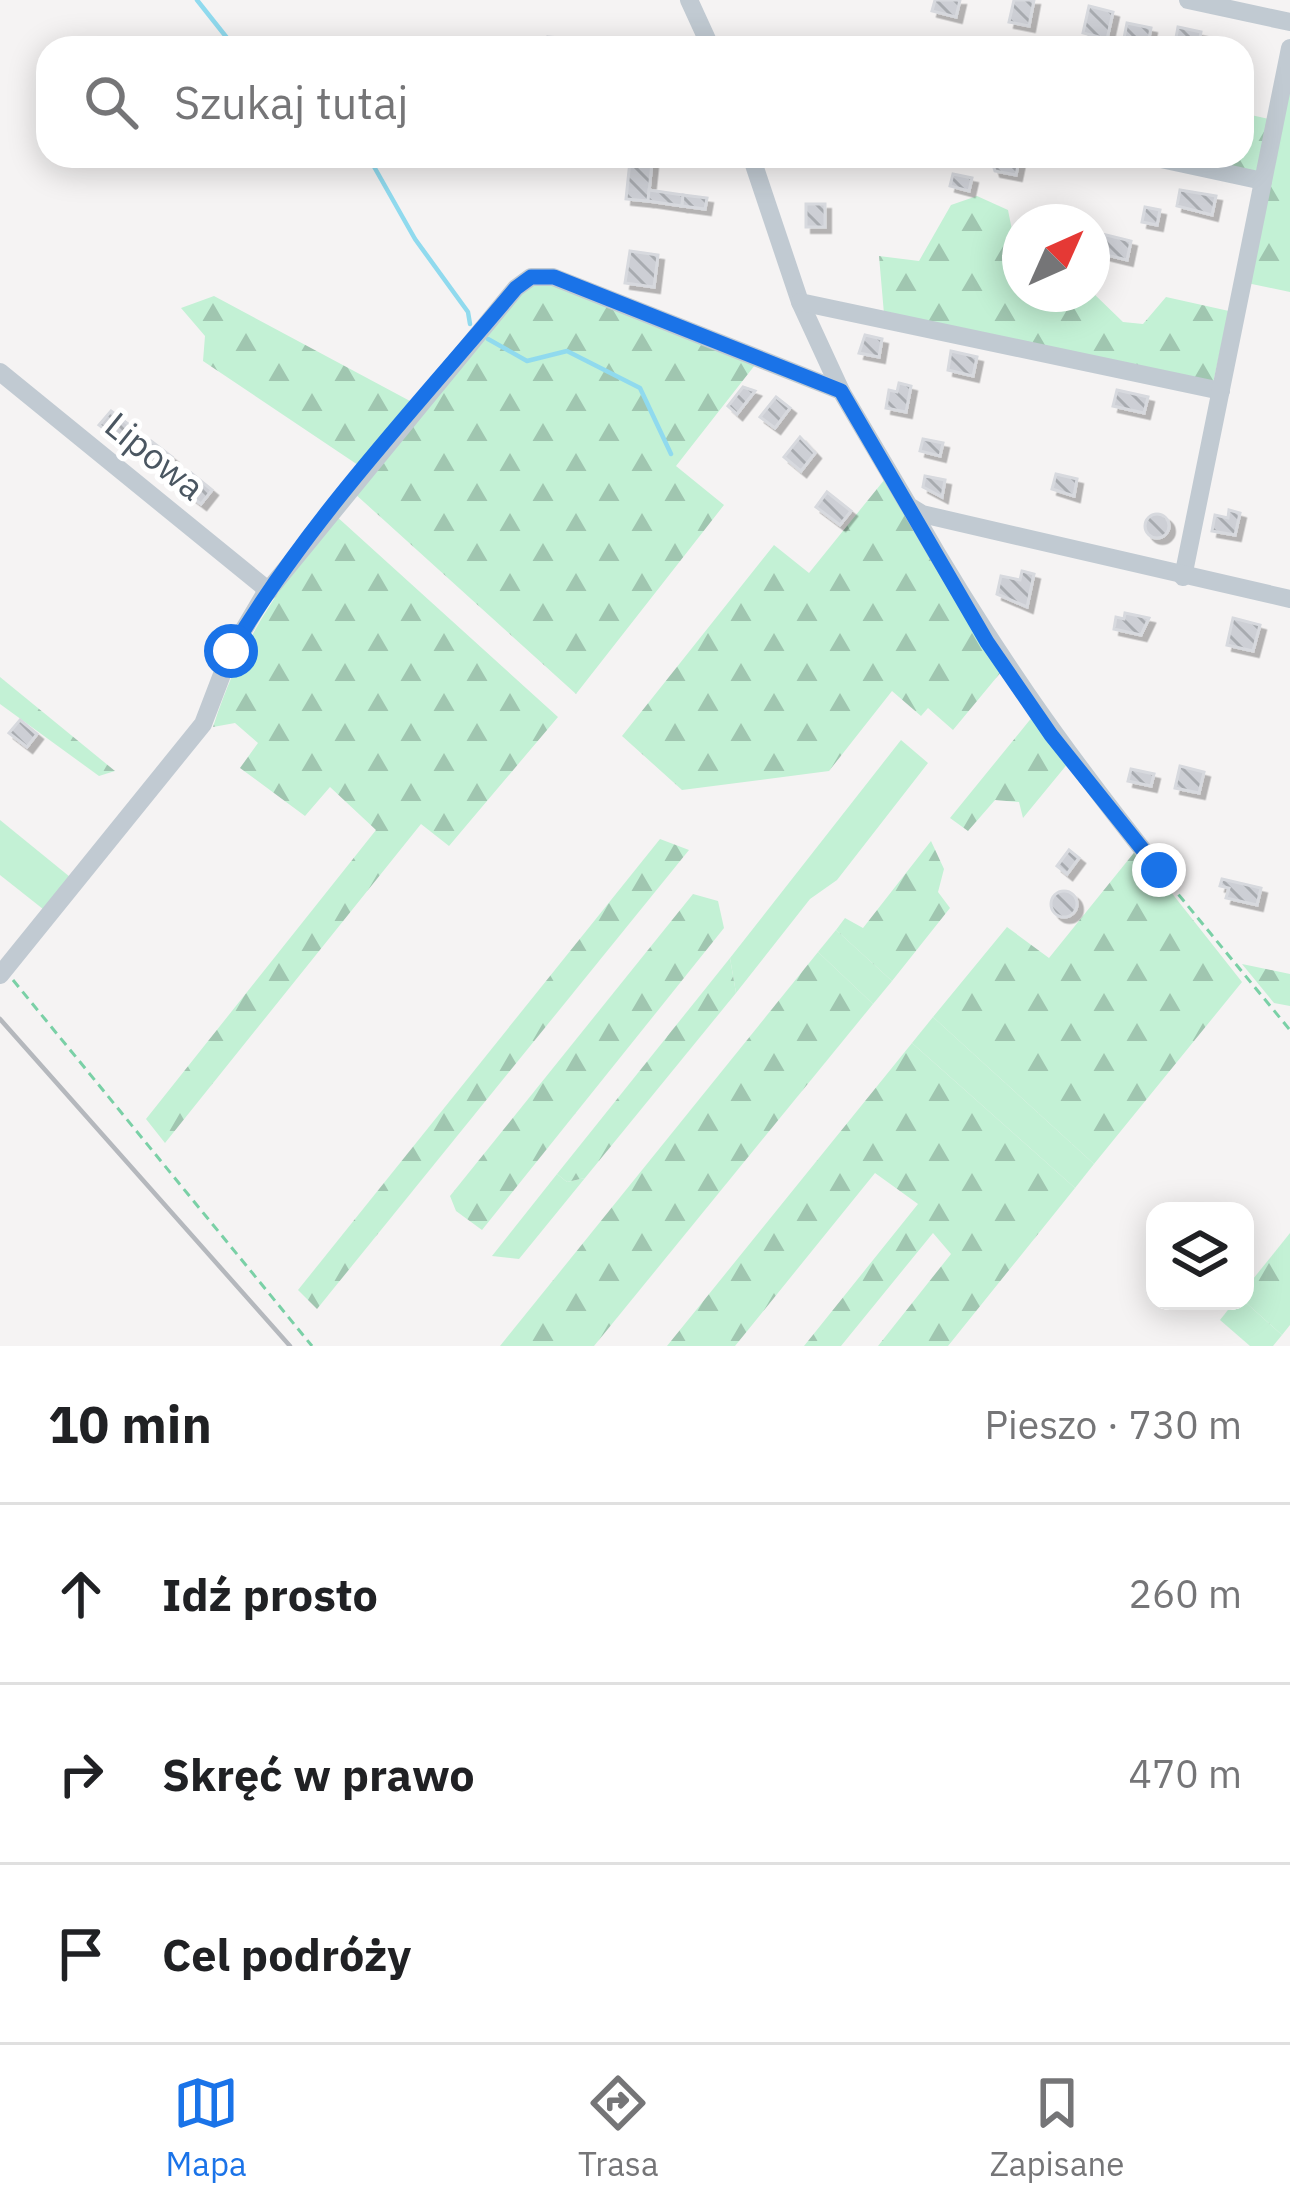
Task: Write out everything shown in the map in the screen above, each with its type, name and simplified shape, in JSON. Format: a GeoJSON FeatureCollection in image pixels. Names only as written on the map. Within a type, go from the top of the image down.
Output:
{"type":"FeatureCollection","features":[{"type":"Feature","properties":{"kind":"street"},"geometry":{"type":"LineString","coordinates":[[689,0],[705,36]]}},
{"type":"Feature","properties":{"kind":"street"},"geometry":{"type":"LineString","coordinates":[[1188,0],[1290,22]]}},
{"type":"Feature","properties":{"kind":"street"},"geometry":{"type":"LineString","coordinates":[[1183,577],[1290,48]]}},
{"type":"Feature","properties":{"kind":"street"},"geometry":{"type":"LineString","coordinates":[[755,168],[800,302],[841,391],[1025,698],[1159,870]]}},
{"type":"Feature","properties":{"kind":"street"},"geometry":{"type":"LineString","coordinates":[[1203,168],[1263,181]]}},
{"type":"Feature","properties":{"kind":"street"},"geometry":{"type":"LineString","coordinates":[[2,973],[203,724],[231,651],[268,591],[346,490],[531,277],[554,277],[841,391]]}},
{"type":"Feature","properties":{"kind":"street"},"geometry":{"type":"LineString","coordinates":[[800,302],[1221,391]]}},
{"type":"Feature","properties":{"kind":"street","name":"Lipowa"},"geometry":{"type":"LineString","coordinates":[[0,372],[268,591]]}},
{"type":"Feature","properties":{"kind":"street"},"geometry":{"type":"LineString","coordinates":[[909,506],[922,514],[1290,599]]}},
{"type":"Feature","properties":{"kind":"path"},"geometry":{"type":"LineString","coordinates":[[1159,870],[1290,1030]]}},
{"type":"Feature","properties":{"kind":"path"},"geometry":{"type":"LineString","coordinates":[[2,973],[312,1346]]}},
{"type":"Feature","properties":{"kind":"green space"},"geometry":{"type":"Polygon","coordinates":[[[1290,80],[1290,292],[1247,283],[1290,80]]]}},
{"type":"Feature","properties":{"kind":"green space"},"geometry":{"type":"Polygon","coordinates":[[[1254,116],[1269,119],[1259,174],[1231,168],[1254,168],[1254,116]]]}},
{"type":"Feature","properties":{"kind":"green space"},"geometry":{"type":"Polygon","coordinates":[[[977,196],[1002,207],[1002,312],[1110,309],[1123,322],[1143,324],[1166,297],[1229,311],[1213,383],[884,314],[879,256],[919,261],[951,205],[977,196]]]}},
{"type":"Feature","properties":{"kind":"green space"},"geometry":{"type":"Polygon","coordinates":[[[529,284],[553,285],[755,365],[676,466],[724,505],[576,694],[354,493],[529,284]]]}},
{"type":"Feature","properties":{"kind":"green space"},"geometry":{"type":"Polygon","coordinates":[[[214,296],[410,401],[358,465],[203,361],[205,336],[181,308],[214,296]]]}},
{"type":"Feature","properties":{"kind":"green space"},"geometry":{"type":"Polygon","coordinates":[[[885,479],[1001,672],[953,730],[928,708],[921,716],[892,691],[829,771],[682,790],[622,736],[774,545],[809,573],[885,479]]]}},
{"type":"Feature","properties":{"kind":"green space"},"geometry":{"type":"Polygon","coordinates":[[[335,515],[558,717],[449,846],[421,824],[165,1143],[146,1119],[376,830],[330,787],[305,816],[240,768],[258,743],[235,723],[213,727],[236,666],[264,615],[335,515]]]}},
{"type":"Feature","properties":{"kind":"green space"},"geometry":{"type":"Polygon","coordinates":[[[0,677],[115,771],[99,776],[0,704],[0,677]]]}},
{"type":"Feature","properties":{"kind":"green space"},"geometry":{"type":"Polygon","coordinates":[[[1033,716],[1069,762],[1023,818],[1019,802],[995,800],[968,831],[950,818],[1033,716]]]}},
{"type":"Feature","properties":{"kind":"green space"},"geometry":{"type":"Polygon","coordinates":[[[901,740],[928,763],[837,880],[810,899],[736,993],[730,958],[901,740]]]}},
{"type":"Feature","properties":{"kind":"green space"},"geometry":{"type":"Polygon","coordinates":[[[0,820],[70,877],[43,909],[0,875],[0,820]]]}},
{"type":"Feature","properties":{"kind":"green space"},"geometry":{"type":"Polygon","coordinates":[[[660,839],[689,850],[317,1309],[298,1290],[660,839]]]}},
{"type":"Feature","properties":{"kind":"green space"},"geometry":{"type":"Polygon","coordinates":[[[931,841],[944,869],[938,892],[950,908],[892,981],[836,930],[845,918],[863,928],[931,841]]]}},
{"type":"Feature","properties":{"kind":"green space"},"geometry":{"type":"Polygon","coordinates":[[[1137,849],[1242,982],[1094,1164],[933,1017],[1007,927],[1049,958],[1137,849]]]}},
{"type":"Feature","properties":{"kind":"green space"},"geometry":{"type":"Polygon","coordinates":[[[693,894],[718,901],[724,928],[482,1230],[456,1211],[450,1196],[693,894]]]}},
{"type":"Feature","properties":{"kind":"green space"},"geometry":{"type":"Polygon","coordinates":[[[836,930],[892,981],[873,1004],[818,952],[836,930]]]}},
{"type":"Feature","properties":{"kind":"green space"},"geometry":{"type":"Polygon","coordinates":[[[818,952],[873,1004],[594,1346],[500,1346],[818,952]]]}},
{"type":"Feature","properties":{"kind":"green space"},"geometry":{"type":"Polygon","coordinates":[[[730,958],[736,993],[585,1178],[567,1182],[557,1174],[730,958]]]}},
{"type":"Feature","properties":{"kind":"green space"},"geometry":{"type":"Polygon","coordinates":[[[1242,964],[1290,974],[1290,1006],[1274,1003],[1242,964]]]}},
{"type":"Feature","properties":{"kind":"green space"},"geometry":{"type":"Polygon","coordinates":[[[933,1017],[1094,1164],[1075,1188],[912,1043],[933,1017]]]}},
{"type":"Feature","properties":{"kind":"green space"},"geometry":{"type":"Polygon","coordinates":[[[912,1043],[1075,1188],[948,1346],[878,1346],[951,1254],[933,1233],[841,1346],[804,1346],[918,1204],[875,1173],[735,1346],[667,1346],[912,1043]]]}},
{"type":"Feature","properties":{"kind":"green space"},"geometry":{"type":"Polygon","coordinates":[[[557,1174],[567,1182],[585,1178],[519,1259],[492,1256],[557,1174]]]}},
{"type":"Feature","properties":{"kind":"green space"},"geometry":{"type":"Polygon","coordinates":[[[1290,1233],[1290,1325],[1282,1335],[1254,1310],[1254,1278],[1290,1233]]]}},
{"type":"Feature","properties":{"kind":"green space"},"geometry":{"type":"Polygon","coordinates":[[[1228,1310],[1254,1310],[1282,1335],[1273,1346],[1250,1346],[1220,1320],[1228,1310]]]}},
{"type":"Feature","properties":{"kind":"building"},"geometry":{"type":"Polygon","coordinates":[[[935,0],[960,0],[956,17],[932,11],[935,0]]]}},
{"type":"Feature","properties":{"kind":"building"},"geometry":{"type":"Polygon","coordinates":[[[1014,0],[1034,0],[1029,26],[1009,22],[1014,0]]]}},
{"type":"Feature","properties":{"kind":"building"},"geometry":{"type":"Polygon","coordinates":[[[1089,6],[1113,12],[1108,36],[1083,33],[1089,6]]]}},
{"type":"Feature","properties":{"kind":"building"},"geometry":{"type":"Polygon","coordinates":[[[1127,23],[1151,28],[1149,36],[1124,36],[1127,23]]]}},
{"type":"Feature","properties":{"kind":"building"},"geometry":{"type":"Polygon","coordinates":[[[1178,27],[1201,32],[1200,36],[1176,36],[1178,27]]]}},
{"type":"Feature","properties":{"kind":"building"},"geometry":{"type":"Polygon","coordinates":[[[629,168],[651,168],[648,201],[626,199],[629,168]]]}},
{"type":"Feature","properties":{"kind":"building"},"geometry":{"type":"Polygon","coordinates":[[[994,168],[1017,168],[1016,175],[994,168]]]}},
{"type":"Feature","properties":{"kind":"building"},"geometry":{"type":"Polygon","coordinates":[[[953,174],[972,178],[969,191],[950,186],[953,174]]]}},
{"type":"Feature","properties":{"kind":"building"},"geometry":{"type":"Polygon","coordinates":[[[649,190],[683,195],[682,206],[648,201],[649,190]]]}},
{"type":"Feature","properties":{"kind":"building"},"geometry":{"type":"Polygon","coordinates":[[[1180,190],[1216,196],[1212,215],[1177,206],[1180,190]]]}},
{"type":"Feature","properties":{"kind":"building"},"geometry":{"type":"Polygon","coordinates":[[[683,195],[707,198],[705,209],[682,206],[683,195]]]}},
{"type":"Feature","properties":{"kind":"building"},"geometry":{"type":"Polygon","coordinates":[[[806,204],[825,204],[825,227],[806,227],[806,204]]]}},
{"type":"Feature","properties":{"kind":"building"},"geometry":{"type":"Polygon","coordinates":[[[1145,207],[1160,210],[1157,225],[1142,222],[1145,207]]]}},
{"type":"Feature","properties":{"kind":"building"},"geometry":{"type":"Polygon","coordinates":[[[1110,236],[1131,241],[1127,260],[1110,256],[1110,236]]]}},
{"type":"Feature","properties":{"kind":"building"},"geometry":{"type":"Polygon","coordinates":[[[630,251],[658,255],[654,287],[625,283],[630,251]]]}},
{"type":"Feature","properties":{"kind":"building"},"geometry":{"type":"Polygon","coordinates":[[[865,335],[882,339],[879,357],[859,353],[865,335]]]}},
{"type":"Feature","properties":{"kind":"building"},"geometry":{"type":"Polygon","coordinates":[[[951,351],[977,357],[973,376],[948,370],[951,351]]]}},
{"type":"Feature","properties":{"kind":"building"},"geometry":{"type":"Polygon","coordinates":[[[899,383],[911,386],[906,412],[886,408],[889,390],[897,392],[899,383]]]}},
{"type":"Feature","properties":{"kind":"building"},"geometry":{"type":"Polygon","coordinates":[[[743,387],[755,391],[737,414],[728,406],[743,387]]]}},
{"type":"Feature","properties":{"kind":"building"},"geometry":{"type":"Polygon","coordinates":[[[1117,390],[1148,397],[1144,413],[1113,406],[1117,390]]]}},
{"type":"Feature","properties":{"kind":"building"},"geometry":{"type":"Polygon","coordinates":[[[776,397],[790,408],[775,428],[760,417],[776,397]]]}},
{"type":"Feature","properties":{"kind":"building"},"geometry":{"type":"Polygon","coordinates":[[[111,411],[132,427],[121,441],[99,425],[111,411]]]}},
{"type":"Feature","properties":{"kind":"building"},"geometry":{"type":"Polygon","coordinates":[[[800,437],[815,453],[801,471],[784,457],[800,437]]]}},
{"type":"Feature","properties":{"kind":"building"},"geometry":{"type":"Polygon","coordinates":[[[923,439],[943,443],[940,456],[920,451],[923,439]]]}},
{"type":"Feature","properties":{"kind":"building"},"geometry":{"type":"Polygon","coordinates":[[[151,441],[172,457],[161,472],[140,455],[151,441]]]}},
{"type":"Feature","properties":{"kind":"building"},"geometry":{"type":"Polygon","coordinates":[[[191,473],[212,490],[201,504],[180,488],[191,473]]]}},
{"type":"Feature","properties":{"kind":"building"},"geometry":{"type":"Polygon","coordinates":[[[1056,474],[1077,479],[1074,496],[1052,489],[1056,474]]]}},
{"type":"Feature","properties":{"kind":"building"},"geometry":{"type":"Polygon","coordinates":[[[925,476],[945,480],[942,497],[923,487],[925,476]]]}},
{"type":"Feature","properties":{"kind":"building"},"geometry":{"type":"Polygon","coordinates":[[[827,492],[851,511],[840,525],[816,507],[827,492]]]}},
{"type":"Feature","properties":{"kind":"building"},"geometry":{"type":"Polygon","coordinates":[[[1229,510],[1240,513],[1235,535],[1212,531],[1215,515],[1228,518],[1229,510]]]}},
{"type":"Feature","properties":{"kind":"building"},"geometry":{"type":"Polygon","coordinates":[[[1157,514],[1166,517],[1166,535],[1157,538],[1148,535],[1145,526],[1148,517],[1157,514]]]}},
{"type":"Feature","properties":{"kind":"building"},"geometry":{"type":"Polygon","coordinates":[[[1022,571],[1034,574],[1027,607],[997,594],[1001,576],[1020,580],[1022,571]]]}},
{"type":"Feature","properties":{"kind":"building"},"geometry":{"type":"Polygon","coordinates":[[[1125,613],[1149,618],[1141,635],[1114,629],[1116,617],[1124,619],[1125,613]]]}},
{"type":"Feature","properties":{"kind":"building"},"geometry":{"type":"Polygon","coordinates":[[[1233,618],[1260,625],[1253,651],[1227,645],[1233,618]]]}},
{"type":"Feature","properties":{"kind":"building"},"geometry":{"type":"Polygon","coordinates":[[[20,720],[37,734],[27,747],[9,733],[20,720]]]}},
{"type":"Feature","properties":{"kind":"building"},"geometry":{"type":"Polygon","coordinates":[[[1180,766],[1204,772],[1199,793],[1175,788],[1180,766]]]}},
{"type":"Feature","properties":{"kind":"building"},"geometry":{"type":"Polygon","coordinates":[[[1131,769],[1154,774],[1151,786],[1128,781],[1131,769]]]}},
{"type":"Feature","properties":{"kind":"building"},"geometry":{"type":"Polygon","coordinates":[[[1069,850],[1079,858],[1067,874],[1057,866],[1069,850]]]}},
{"type":"Feature","properties":{"kind":"building"},"geometry":{"type":"Polygon","coordinates":[[[1222,879],[1261,888],[1257,905],[1226,898],[1229,888],[1220,886],[1222,879]]]}},
{"type":"Feature","properties":{"kind":"building"},"geometry":{"type":"Polygon","coordinates":[[[1064,891],[1077,904],[1064,917],[1051,904],[1064,891]]]}},
{"type":"Feature","properties":{"kind":"waterway"},"geometry":{"type":"LineString","coordinates":[[197,0],[226,36]]}},
{"type":"Feature","properties":{"kind":"waterway"},"geometry":{"type":"LineString","coordinates":[[375,168],[415,239],[468,312],[470,324]]}},
{"type":"Feature","properties":{"kind":"waterway"},"geometry":{"type":"LineString","coordinates":[[488,339],[527,361],[567,351],[640,388],[671,454]]}},
{"type":"Feature","properties":{"kind":"railway"},"geometry":{"type":"LineString","coordinates":[[0,1019],[290,1346]]}},
{"type":"Feature","properties":{"kind":"route"},"geometry":{"type":"LineString","coordinates":[[231,651],[263,597],[331,508],[516,288],[531,277],[554,277],[841,391],[987,642],[1051,735],[1159,870]]}}]}
